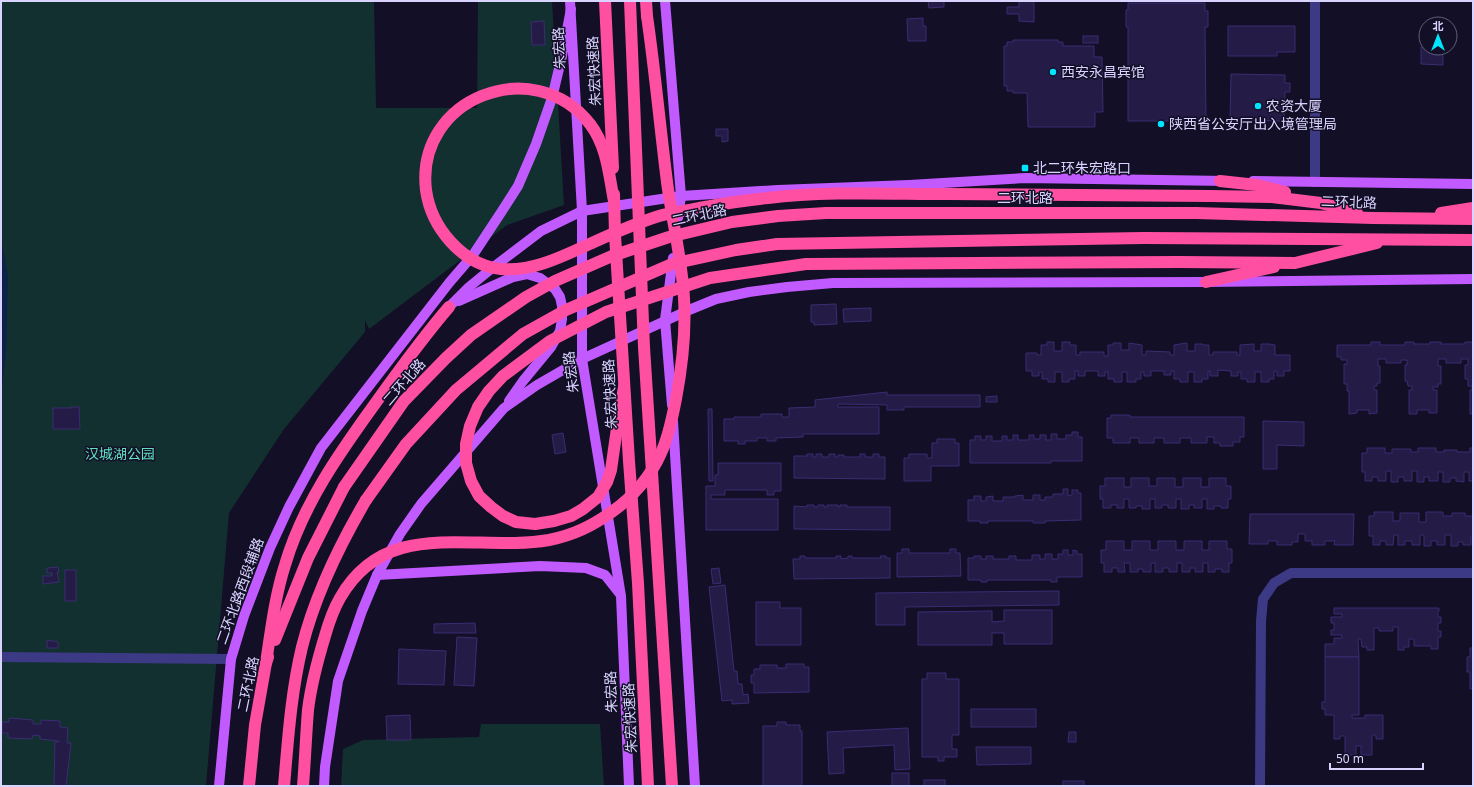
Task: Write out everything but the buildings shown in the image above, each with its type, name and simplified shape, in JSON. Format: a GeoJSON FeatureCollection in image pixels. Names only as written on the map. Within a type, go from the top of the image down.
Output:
{"type":"FeatureCollection","features":[{"type":"Feature","properties":{"kind":"highway","name":"朱宏快速路"},"geometry":{"type":"LineString","coordinates":[[605,1],[628,462],[638,583],[648,786]]}},
{"type":"Feature","properties":{"kind":"highway"},"geometry":{"type":"LineString","coordinates":[[630,1],[644,347],[660,570],[672,786]]}},
{"type":"Feature","properties":{"kind":"highway"},"geometry":{"type":"LineString","coordinates":[[303,786],[308,708],[320,654],[332,614],[341,596],[364,567],[383,555],[408,546],[440,542],[526,542],[548,540],[590,527],[620,506],[636,491],[650,474],[662,453],[670,429],[682,357],[684,299],[682,276],[664,159],[646,1]]}},
{"type":"Feature","properties":{"kind":"highway"},"geometry":{"type":"LineString","coordinates":[[614,201],[605,153],[591,126],[581,114],[568,103],[540,91],[523,88],[502,90],[482,96],[463,106],[441,128],[428,157],[426,189],[429,203],[441,229],[459,250],[484,264],[498,269],[528,268],[558,258],[628,227],[662,215],[769,197],[886,194],[1210,196],[1272,197],[1321,203]]}},
{"type":"Feature","properties":{"kind":"highway"},"geometry":{"type":"LineString","coordinates":[[1220,181],[1257,185],[1283,191],[1373,218]]}},
{"type":"Feature","properties":{"kind":"highway"},"geometry":{"type":"LineString","coordinates":[[1408,218],[1473,208]]}},
{"type":"Feature","properties":{"kind":"highway","name":"二环北路"},"geometry":{"type":"LineString","coordinates":[[249,786],[255,725],[266,663],[308,558],[344,487],[404,401],[446,358],[471,335],[526,297],[555,281],[612,256],[669,237],[732,222],[778,216],[826,213],[1196,213],[1473,219]]}},
{"type":"Feature","properties":{"kind":"highway"},"geometry":{"type":"LineString","coordinates":[[284,786],[294,685],[302,647],[312,613],[336,556],[366,500],[406,444],[456,390],[523,334],[566,310],[672,264],[736,250],[777,244],[1144,238],[1395,239],[1473,241]]}},
{"type":"Feature","properties":{"kind":"highway"},"geometry":{"type":"LineString","coordinates":[[1206,282],[1295,263],[1395,239]]}},
{"type":"Feature","properties":{"kind":"highway"},"geometry":{"type":"LineString","coordinates":[[624,387],[616,428],[611,470],[607,482],[598,497],[583,509],[571,516],[554,521],[535,524],[516,522],[503,516],[479,496],[466,463],[466,444],[470,426],[478,407],[489,391],[503,376],[550,341],[606,312],[710,278],[806,264],[1179,262],[1295,263]]}},
{"type":"Feature","properties":{"kind":"highway"},"geometry":{"type":"LineString","coordinates":[[266,663],[277,595],[284,565],[306,511],[330,470],[364,419],[419,343],[449,307]]}},
{"type":"Feature","properties":{"kind":"main road"},"geometry":{"type":"LineString","coordinates":[[665,1],[681,196],[665,320],[676,446],[695,786]]}},
{"type":"Feature","properties":{"kind":"main road","name":"朱宏路"},"geometry":{"type":"LineString","coordinates":[[570,5],[582,211],[582,359],[621,596],[629,786]]}},
{"type":"Feature","properties":{"kind":"main road","name":"二环北路西段辅路"},"geometry":{"type":"LineString","coordinates":[[219,786],[231,660],[244,616],[270,548],[304,477],[321,448],[416,325],[473,255],[518,186],[536,144],[552,98],[562,56],[570,5]]}},
{"type":"Feature","properties":{"kind":"main road"},"geometry":{"type":"LineString","coordinates":[[449,307],[469,287],[520,247],[541,232],[582,211],[681,196],[786,189],[909,185],[1026,178],[1473,184]]}},
{"type":"Feature","properties":{"kind":"main road"},"geometry":{"type":"LineString","coordinates":[[324,786],[325,767],[338,681],[362,611],[377,575],[400,534],[421,504],[504,408],[523,381],[551,347],[560,331],[562,306],[560,297],[555,289],[540,278],[527,274],[513,276],[470,295],[416,325]]}},
{"type":"Feature","properties":{"kind":"main road"},"geometry":{"type":"LineString","coordinates":[[504,408],[537,385],[582,359],[665,320],[716,300],[736,295],[787,287],[833,283],[1206,282],[1473,279]]}},
{"type":"Feature","properties":{"kind":"main road"},"geometry":{"type":"LineString","coordinates":[[399,371],[409,334]]}},
{"type":"Feature","properties":{"kind":"main road"},"geometry":{"type":"LineString","coordinates":[[377,575],[540,566],[586,568],[605,575],[621,596]]}},
{"type":"Feature","properties":{"kind":"street"},"geometry":{"type":"LineString","coordinates":[[1315,1],[1315,182]]}},
{"type":"Feature","properties":{"kind":"street"},"geometry":{"type":"LineString","coordinates":[[1260,786],[1261,621],[1264,598],[1274,583],[1291,573],[1473,573]]}},
{"type":"Feature","properties":{"kind":"street"},"geometry":{"type":"LineString","coordinates":[[1,657],[231,660]]}},
{"type":"Feature","properties":{"kind":"green space","name":"汉城湖公园"},"geometry":{"type":"Polygon","coordinates":[[[1,1],[374,1],[376,108],[477,108],[478,1],[552,1],[564,205],[507,225],[369,329],[365,320],[365,332],[284,429],[229,513],[206,786],[1,786],[1,1]]]}},
{"type":"Feature","properties":{"kind":"green space"},"geometry":{"type":"Polygon","coordinates":[[[481,724],[600,724],[604,786],[341,786],[343,749],[363,740],[479,737],[481,724]]]}},
{"type":"Feature","properties":{"kind":"water"},"geometry":{"type":"Polygon","coordinates":[[[1,237],[8,277],[6,353],[1,396],[1,237]]]}},
{"type":"Feature","properties":{"kind":"place","name":"西安永昌宾馆"},"geometry":{"type":"Point","coordinates":[1053,72]}},
{"type":"Feature","properties":{"kind":"place","name":"农资大厦"},"geometry":{"type":"Point","coordinates":[1258,106]}},
{"type":"Feature","properties":{"kind":"place","name":"陕西省公安厅出入境管理局"},"geometry":{"type":"Point","coordinates":[1161,124]}},
{"type":"Feature","properties":{"kind":"place","name":"北二环朱宏路口"},"geometry":{"type":"Point","coordinates":[1025,168]}}]}
